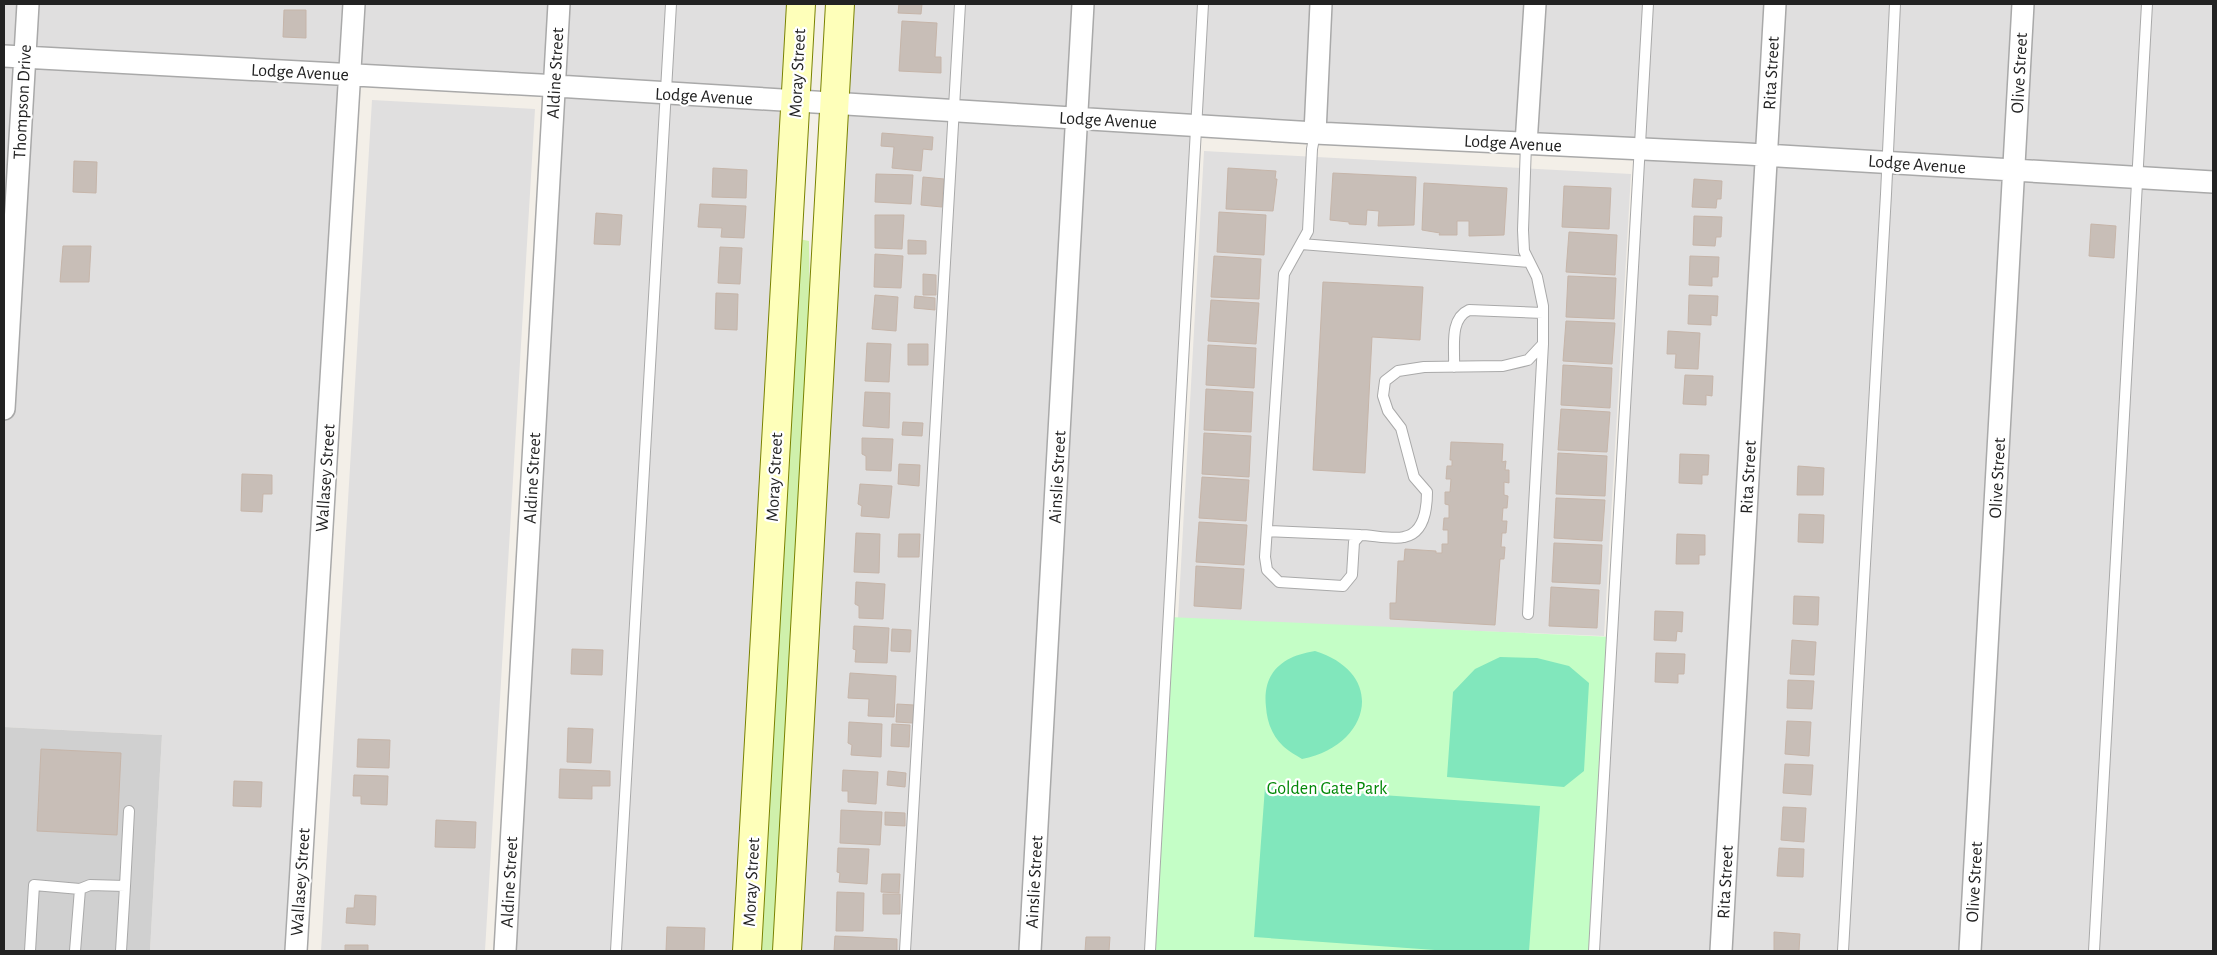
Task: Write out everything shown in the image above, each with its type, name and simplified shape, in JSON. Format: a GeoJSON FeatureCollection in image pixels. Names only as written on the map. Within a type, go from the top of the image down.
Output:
{"type":"FeatureCollection","features":[{"type":"Feature","properties":{"kind":"main road","name":"Moray Street"},"geometry":{"type":"LineString","coordinates":[[747,951],[801,4]]}},
{"type":"Feature","properties":{"kind":"main road"},"geometry":{"type":"LineString","coordinates":[[787,951],[840,4]]}},
{"type":"Feature","properties":{"kind":"street","name":"Thompson Drive"},"geometry":{"type":"LineString","coordinates":[[4,409],[28,4]]}},
{"type":"Feature","properties":{"kind":"street","name":"Wallasey Street"},"geometry":{"type":"LineString","coordinates":[[296,951],[354,4]]}},
{"type":"Feature","properties":{"kind":"street","name":"Aldine Street"},"geometry":{"type":"LineString","coordinates":[[505,951],[559,4]]}},
{"type":"Feature","properties":{"kind":"street","name":"Ainslie Street"},"geometry":{"type":"LineString","coordinates":[[1030,951],[1083,4]]}},
{"type":"Feature","properties":{"kind":"street"},"geometry":{"type":"LineString","coordinates":[[1315,133],[1321,4]]}},
{"type":"Feature","properties":{"kind":"street"},"geometry":{"type":"LineString","coordinates":[[1526,144],[1535,4]]}},
{"type":"Feature","properties":{"kind":"street","name":"Rita Street"},"geometry":{"type":"LineString","coordinates":[[1721,951],[1775,4]]}},
{"type":"Feature","properties":{"kind":"street","name":"Olive Street"},"geometry":{"type":"LineString","coordinates":[[1970,951],[2023,4]]}},
{"type":"Feature","properties":{"kind":"street","name":"Lodge Avenue"},"geometry":{"type":"LineString","coordinates":[[4,56],[554,86],[1315,133],[1766,155],[2213,182]]}},
{"type":"Feature","properties":{"kind":"lane"},"geometry":{"type":"LineString","coordinates":[[616,951],[671,4]]}},
{"type":"Feature","properties":{"kind":"lane"},"geometry":{"type":"LineString","coordinates":[[905,951],[960,4]]}},
{"type":"Feature","properties":{"kind":"lane"},"geometry":{"type":"LineString","coordinates":[[1150,951],[1203,4]]}},
{"type":"Feature","properties":{"kind":"lane"},"geometry":{"type":"LineString","coordinates":[[1594,951],[1648,4]]}},
{"type":"Feature","properties":{"kind":"lane"},"geometry":{"type":"LineString","coordinates":[[1843,951],[1886,204],[1886,162],[1895,4]]}},
{"type":"Feature","properties":{"kind":"lane"},"geometry":{"type":"LineString","coordinates":[[2094,951],[2147,4]]}},
{"type":"Feature","properties":{"kind":"lane"},"geometry":{"type":"LineString","coordinates":[[1315,133],[1312,149],[1308,231],[1284,274],[1265,557],[1267,570],[1279,582],[1343,586],[1352,575],[1354,542],[1360,535]]}},
{"type":"Feature","properties":{"kind":"lane"},"geometry":{"type":"LineString","coordinates":[[1526,144],[1524,251],[1536,277],[1544,313],[1544,344],[1528,614]]}},
{"type":"Feature","properties":{"kind":"lane"},"geometry":{"type":"LineString","coordinates":[[1301,244],[1529,262]]}},
{"type":"Feature","properties":{"kind":"lane"},"geometry":{"type":"LineString","coordinates":[[1454,367],[1455,323],[1461,314],[1470,310],[1544,313]]}},
{"type":"Feature","properties":{"kind":"lane"},"geometry":{"type":"LineString","coordinates":[[1267,530],[1405,537],[1417,529],[1427,514],[1428,492],[1414,478],[1402,428],[1388,411],[1383,396],[1385,381],[1398,371],[1424,367],[1503,366],[1528,360],[1544,344]]}},
{"type":"Feature","properties":{"kind":"lane"},"geometry":{"type":"LineString","coordinates":[[121,951],[129,811]]}},
{"type":"Feature","properties":{"kind":"lane"},"geometry":{"type":"LineString","coordinates":[[30,951],[34,885],[80,889],[90,884],[125,886]]}},
{"type":"Feature","properties":{"kind":"lane"},"geometry":{"type":"LineString","coordinates":[[75,951],[80,889]]}},
{"type":"Feature","properties":{"kind":"shaded area"},"geometry":{"type":"Polygon","coordinates":[[[4,4],[801,4],[747,951],[505,951],[554,86],[351,75],[296,951],[150,951],[162,735],[4,727],[4,4]]]}},
{"type":"Feature","properties":{"kind":"shaded area"},"geometry":{"type":"Polygon","coordinates":[[[840,4],[2213,4],[2213,951],[1594,951],[1640,150],[1196,125],[1150,951],[785,951],[840,4]]]}},
{"type":"Feature","properties":{"kind":"shaded area"},"geometry":{"type":"Polygon","coordinates":[[[372,100],[535,109],[485,951],[321,951],[372,100]]]}},
{"type":"Feature","properties":{"kind":"shaded area"},"geometry":{"type":"Polygon","coordinates":[[[1204,151],[1631,174],[1604,636],[1178,619],[1204,151]]]}},
{"type":"Feature","properties":{"kind":"shaded area"},"geometry":{"type":"Polygon","coordinates":[[[4,727],[162,735],[150,951],[4,951],[4,727]]]}},
{"type":"Feature","properties":{"kind":"green space"},"geometry":{"type":"Polygon","coordinates":[[[799,239],[809,241],[810,317],[774,951],[760,951],[799,239]]]}},
{"type":"Feature","properties":{"kind":"green space","name":"Golden Gate Park"},"geometry":{"type":"Polygon","coordinates":[[[1169,617],[1612,637],[1594,951],[1150,951],[1169,617]]]}},
{"type":"Feature","properties":{"kind":"green space"},"geometry":{"type":"Polygon","coordinates":[[[1315,651],[1338,662],[1353,676],[1361,692],[1361,709],[1355,725],[1343,740],[1325,752],[1302,759],[1285,748],[1273,733],[1266,707],[1267,684],[1271,675],[1284,662],[1304,653],[1315,651]]]}},
{"type":"Feature","properties":{"kind":"green space"},"geometry":{"type":"Polygon","coordinates":[[[1500,657],[1537,658],[1569,666],[1589,683],[1584,771],[1564,787],[1447,777],[1453,692],[1475,669],[1500,657]]]}},
{"type":"Feature","properties":{"kind":"green space"},"geometry":{"type":"Polygon","coordinates":[[[1265,787],[1540,806],[1529,951],[1449,951],[1254,937],[1265,787]]]}},
{"type":"Feature","properties":{"kind":"building"},"geometry":{"type":"Polygon","coordinates":[[[899,4],[922,4],[921,14],[898,13],[899,4]]]}},
{"type":"Feature","properties":{"kind":"building"},"geometry":{"type":"Polygon","coordinates":[[[284,10],[306,10],[306,38],[283,37],[284,10]]]}},
{"type":"Feature","properties":{"kind":"building"},"geometry":{"type":"Polygon","coordinates":[[[902,21],[937,23],[935,57],[941,57],[941,73],[899,71],[902,21]]]}},
{"type":"Feature","properties":{"kind":"building"},"geometry":{"type":"Polygon","coordinates":[[[882,133],[933,137],[932,150],[923,149],[921,171],[892,168],[894,147],[881,146],[882,133]]]}},
{"type":"Feature","properties":{"kind":"building"},"geometry":{"type":"Polygon","coordinates":[[[74,161],[97,162],[96,193],[73,192],[74,161]]]}},
{"type":"Feature","properties":{"kind":"building"},"geometry":{"type":"Polygon","coordinates":[[[713,168],[747,170],[746,198],[712,197],[713,168]]]}},
{"type":"Feature","properties":{"kind":"building"},"geometry":{"type":"Polygon","coordinates":[[[1228,168],[1276,171],[1275,179],[1277,179],[1273,211],[1226,209],[1228,168]]]}},
{"type":"Feature","properties":{"kind":"building"},"geometry":{"type":"Polygon","coordinates":[[[1333,173],[1416,177],[1414,225],[1378,226],[1379,211],[1367,210],[1366,225],[1330,220],[1333,173]]]}},
{"type":"Feature","properties":{"kind":"building"},"geometry":{"type":"Polygon","coordinates":[[[876,174],[913,175],[911,204],[875,202],[876,174]]]}},
{"type":"Feature","properties":{"kind":"building"},"geometry":{"type":"Polygon","coordinates":[[[923,177],[944,179],[942,207],[921,205],[923,177]]]}},
{"type":"Feature","properties":{"kind":"building"},"geometry":{"type":"Polygon","coordinates":[[[1694,179],[1722,181],[1721,199],[1717,199],[1716,208],[1692,207],[1694,179]]]}},
{"type":"Feature","properties":{"kind":"building"},"geometry":{"type":"Polygon","coordinates":[[[1424,183],[1507,188],[1504,235],[1469,236],[1469,221],[1457,221],[1457,235],[1439,235],[1440,233],[1422,230],[1424,183]]]}},
{"type":"Feature","properties":{"kind":"building"},"geometry":{"type":"Polygon","coordinates":[[[1564,186],[1611,188],[1609,229],[1562,227],[1564,186]]]}},
{"type":"Feature","properties":{"kind":"building"},"geometry":{"type":"Polygon","coordinates":[[[700,204],[746,206],[744,238],[721,237],[722,228],[698,227],[700,204]]]}},
{"type":"Feature","properties":{"kind":"building"},"geometry":{"type":"Polygon","coordinates":[[[1219,212],[1266,215],[1264,255],[1217,252],[1219,212]]]}},
{"type":"Feature","properties":{"kind":"building"},"geometry":{"type":"Polygon","coordinates":[[[596,213],[622,215],[620,245],[594,244],[596,213]]]}},
{"type":"Feature","properties":{"kind":"building"},"geometry":{"type":"Polygon","coordinates":[[[875,215],[904,215],[902,249],[875,248],[875,215]]]}},
{"type":"Feature","properties":{"kind":"building"},"geometry":{"type":"Polygon","coordinates":[[[1694,216],[1722,217],[1721,237],[1716,237],[1715,246],[1693,245],[1694,216]]]}},
{"type":"Feature","properties":{"kind":"building"},"geometry":{"type":"Polygon","coordinates":[[[2091,224],[2116,226],[2114,258],[2089,256],[2091,224]]]}},
{"type":"Feature","properties":{"kind":"building"},"geometry":{"type":"Polygon","coordinates":[[[1569,232],[1617,235],[1615,275],[1566,272],[1569,232]]]}},
{"type":"Feature","properties":{"kind":"building"},"geometry":{"type":"Polygon","coordinates":[[[908,240],[926,241],[926,254],[908,254],[908,240]]]}},
{"type":"Feature","properties":{"kind":"building"},"geometry":{"type":"Polygon","coordinates":[[[63,246],[91,246],[89,282],[60,282],[63,246]]]}},
{"type":"Feature","properties":{"kind":"building"},"geometry":{"type":"Polygon","coordinates":[[[720,247],[742,248],[740,284],[718,283],[720,247]]]}},
{"type":"Feature","properties":{"kind":"building"},"geometry":{"type":"Polygon","coordinates":[[[875,254],[903,256],[901,288],[874,287],[875,254]]]}},
{"type":"Feature","properties":{"kind":"building"},"geometry":{"type":"Polygon","coordinates":[[[1214,256],[1261,259],[1259,299],[1211,297],[1214,256]]]}},
{"type":"Feature","properties":{"kind":"building"},"geometry":{"type":"Polygon","coordinates":[[[1690,256],[1719,257],[1718,277],[1712,277],[1712,286],[1689,285],[1690,256]]]}},
{"type":"Feature","properties":{"kind":"building"},"geometry":{"type":"Polygon","coordinates":[[[923,274],[936,275],[936,295],[923,295],[923,274]]]}},
{"type":"Feature","properties":{"kind":"building"},"geometry":{"type":"Polygon","coordinates":[[[1568,276],[1616,278],[1614,319],[1566,317],[1568,276]]]}},
{"type":"Feature","properties":{"kind":"building"},"geometry":{"type":"Polygon","coordinates":[[[1323,282],[1423,287],[1420,340],[1372,337],[1365,473],[1313,470],[1323,282]]]}},
{"type":"Feature","properties":{"kind":"building"},"geometry":{"type":"Polygon","coordinates":[[[716,293],[738,294],[737,330],[715,329],[716,293]]]}},
{"type":"Feature","properties":{"kind":"building"},"geometry":{"type":"Polygon","coordinates":[[[875,295],[898,297],[896,331],[872,329],[875,295]]]}},
{"type":"Feature","properties":{"kind":"building"},"geometry":{"type":"Polygon","coordinates":[[[1689,295],[1718,296],[1717,316],[1711,315],[1711,325],[1688,324],[1689,295]]]}},
{"type":"Feature","properties":{"kind":"building"},"geometry":{"type":"Polygon","coordinates":[[[915,296],[935,298],[935,310],[914,308],[915,296]]]}},
{"type":"Feature","properties":{"kind":"building"},"geometry":{"type":"Polygon","coordinates":[[[1211,300],[1259,303],[1256,344],[1208,341],[1211,300]]]}},
{"type":"Feature","properties":{"kind":"building"},"geometry":{"type":"Polygon","coordinates":[[[1566,321],[1615,323],[1612,364],[1563,361],[1566,321]]]}},
{"type":"Feature","properties":{"kind":"building"},"geometry":{"type":"Polygon","coordinates":[[[1668,331],[1700,333],[1698,369],[1675,368],[1676,354],[1667,354],[1668,331]]]}},
{"type":"Feature","properties":{"kind":"building"},"geometry":{"type":"Polygon","coordinates":[[[867,343],[891,344],[889,382],[865,381],[867,343]]]}},
{"type":"Feature","properties":{"kind":"building"},"geometry":{"type":"Polygon","coordinates":[[[908,344],[928,344],[928,365],[908,365],[908,344]]]}},
{"type":"Feature","properties":{"kind":"building"},"geometry":{"type":"Polygon","coordinates":[[[1208,345],[1256,348],[1254,388],[1206,385],[1208,345]]]}},
{"type":"Feature","properties":{"kind":"building"},"geometry":{"type":"Polygon","coordinates":[[[1563,365],[1612,368],[1610,408],[1561,405],[1563,365]]]}},
{"type":"Feature","properties":{"kind":"building"},"geometry":{"type":"Polygon","coordinates":[[[1685,375],[1713,376],[1712,396],[1706,395],[1706,405],[1683,404],[1685,375]]]}},
{"type":"Feature","properties":{"kind":"building"},"geometry":{"type":"Polygon","coordinates":[[[1206,389],[1253,392],[1251,432],[1204,430],[1206,389]]]}},
{"type":"Feature","properties":{"kind":"building"},"geometry":{"type":"Polygon","coordinates":[[[865,392],[890,393],[889,428],[863,426],[865,392]]]}},
{"type":"Feature","properties":{"kind":"building"},"geometry":{"type":"Polygon","coordinates":[[[1561,409],[1610,412],[1607,452],[1558,450],[1561,409]]]}},
{"type":"Feature","properties":{"kind":"building"},"geometry":{"type":"Polygon","coordinates":[[[903,422],[923,423],[922,436],[902,435],[903,422]]]}},
{"type":"Feature","properties":{"kind":"building"},"geometry":{"type":"Polygon","coordinates":[[[1204,433],[1251,436],[1249,477],[1202,474],[1204,433]]]}},
{"type":"Feature","properties":{"kind":"building"},"geometry":{"type":"Polygon","coordinates":[[[862,438],[893,439],[891,471],[866,470],[866,456],[862,454],[862,438]]]}},
{"type":"Feature","properties":{"kind":"building"},"geometry":{"type":"Polygon","coordinates":[[[1451,442],[1503,444],[1502,462],[1506,461],[1505,470],[1509,470],[1509,483],[1504,482],[1504,495],[1508,496],[1507,508],[1503,508],[1502,521],[1507,521],[1506,533],[1502,533],[1501,547],[1505,547],[1504,559],[1500,559],[1495,625],[1390,619],[1390,603],[1396,603],[1398,561],[1404,561],[1405,549],[1442,553],[1442,544],[1448,544],[1448,530],[1443,530],[1444,518],[1449,518],[1449,505],[1445,504],[1445,492],[1450,492],[1451,479],[1446,479],[1447,466],[1452,466],[1452,460],[1450,460],[1451,442]]]}},
{"type":"Feature","properties":{"kind":"building"},"geometry":{"type":"Polygon","coordinates":[[[1558,453],[1607,456],[1605,496],[1556,494],[1558,453]]]}},
{"type":"Feature","properties":{"kind":"building"},"geometry":{"type":"Polygon","coordinates":[[[1680,454],[1709,455],[1708,475],[1702,475],[1702,484],[1679,483],[1680,454]]]}},
{"type":"Feature","properties":{"kind":"building"},"geometry":{"type":"Polygon","coordinates":[[[899,464],[920,465],[919,486],[898,484],[899,464]]]}},
{"type":"Feature","properties":{"kind":"building"},"geometry":{"type":"Polygon","coordinates":[[[1798,466],[1824,468],[1823,495],[1797,495],[1798,466]]]}},
{"type":"Feature","properties":{"kind":"building"},"geometry":{"type":"Polygon","coordinates":[[[242,474],[272,475],[272,494],[263,494],[262,512],[241,511],[242,474]]]}},
{"type":"Feature","properties":{"kind":"building"},"geometry":{"type":"Polygon","coordinates":[[[1202,477],[1249,480],[1246,521],[1199,518],[1202,477]]]}},
{"type":"Feature","properties":{"kind":"building"},"geometry":{"type":"Polygon","coordinates":[[[860,484],[892,486],[889,518],[861,516],[862,506],[858,504],[860,484]]]}},
{"type":"Feature","properties":{"kind":"building"},"geometry":{"type":"Polygon","coordinates":[[[1556,498],[1605,500],[1602,541],[1554,538],[1556,498]]]}},
{"type":"Feature","properties":{"kind":"building"},"geometry":{"type":"Polygon","coordinates":[[[1799,514],[1824,515],[1823,543],[1798,542],[1799,514]]]}},
{"type":"Feature","properties":{"kind":"building"},"geometry":{"type":"Polygon","coordinates":[[[1199,522],[1247,525],[1244,565],[1196,562],[1199,522]]]}},
{"type":"Feature","properties":{"kind":"building"},"geometry":{"type":"Polygon","coordinates":[[[856,533],[880,534],[879,573],[854,572],[856,533]]]}},
{"type":"Feature","properties":{"kind":"building"},"geometry":{"type":"Polygon","coordinates":[[[899,534],[920,534],[919,557],[898,557],[899,534]]]}},
{"type":"Feature","properties":{"kind":"building"},"geometry":{"type":"Polygon","coordinates":[[[1677,534],[1705,535],[1705,555],[1699,555],[1699,564],[1676,564],[1677,534]]]}},
{"type":"Feature","properties":{"kind":"building"},"geometry":{"type":"Polygon","coordinates":[[[1554,543],[1602,545],[1600,584],[1552,582],[1554,543]]]}},
{"type":"Feature","properties":{"kind":"building"},"geometry":{"type":"Polygon","coordinates":[[[1196,566],[1244,569],[1241,609],[1194,606],[1196,566]]]}},
{"type":"Feature","properties":{"kind":"building"},"geometry":{"type":"Polygon","coordinates":[[[856,582],[885,584],[883,619],[859,618],[859,606],[855,604],[856,582]]]}},
{"type":"Feature","properties":{"kind":"building"},"geometry":{"type":"Polygon","coordinates":[[[1551,587],[1599,590],[1597,628],[1549,626],[1551,587]]]}},
{"type":"Feature","properties":{"kind":"building"},"geometry":{"type":"Polygon","coordinates":[[[1794,596],[1819,597],[1818,625],[1793,624],[1794,596]]]}},
{"type":"Feature","properties":{"kind":"building"},"geometry":{"type":"Polygon","coordinates":[[[1655,611],[1683,612],[1682,632],[1677,631],[1676,641],[1654,640],[1655,611]]]}},
{"type":"Feature","properties":{"kind":"building"},"geometry":{"type":"Polygon","coordinates":[[[854,626],[889,628],[887,663],[855,662],[856,650],[853,649],[854,626]]]}},
{"type":"Feature","properties":{"kind":"building"},"geometry":{"type":"Polygon","coordinates":[[[892,629],[911,630],[910,652],[891,651],[892,629]]]}},
{"type":"Feature","properties":{"kind":"building"},"geometry":{"type":"Polygon","coordinates":[[[1792,640],[1816,642],[1814,675],[1790,674],[1792,640]]]}},
{"type":"Feature","properties":{"kind":"building"},"geometry":{"type":"Polygon","coordinates":[[[572,649],[603,650],[602,675],[571,674],[572,649]]]}},
{"type":"Feature","properties":{"kind":"building"},"geometry":{"type":"Polygon","coordinates":[[[1656,653],[1685,654],[1684,674],[1678,674],[1678,683],[1655,682],[1656,653]]]}},
{"type":"Feature","properties":{"kind":"building"},"geometry":{"type":"Polygon","coordinates":[[[850,673],[896,676],[894,717],[868,716],[869,699],[848,698],[850,673]]]}},
{"type":"Feature","properties":{"kind":"building"},"geometry":{"type":"Polygon","coordinates":[[[1788,680],[1814,681],[1812,709],[1787,708],[1788,680]]]}},
{"type":"Feature","properties":{"kind":"building"},"geometry":{"type":"Polygon","coordinates":[[[897,704],[914,705],[913,723],[896,722],[897,704]]]}},
{"type":"Feature","properties":{"kind":"building"},"geometry":{"type":"Polygon","coordinates":[[[1787,721],[1811,722],[1809,756],[1785,754],[1787,721]]]}},
{"type":"Feature","properties":{"kind":"building"},"geometry":{"type":"Polygon","coordinates":[[[849,722],[882,724],[881,757],[851,755],[852,745],[848,743],[849,722]]]}},
{"type":"Feature","properties":{"kind":"building"},"geometry":{"type":"Polygon","coordinates":[[[892,724],[910,725],[909,747],[891,746],[892,724]]]}},
{"type":"Feature","properties":{"kind":"building"},"geometry":{"type":"Polygon","coordinates":[[[568,728],[593,729],[591,763],[567,762],[568,728]]]}},
{"type":"Feature","properties":{"kind":"building"},"geometry":{"type":"Polygon","coordinates":[[[358,739],[390,740],[389,768],[357,767],[358,739]]]}},
{"type":"Feature","properties":{"kind":"building"},"geometry":{"type":"Polygon","coordinates":[[[41,749],[121,753],[117,835],[37,831],[41,749]]]}},
{"type":"Feature","properties":{"kind":"building"},"geometry":{"type":"Polygon","coordinates":[[[1785,764],[1813,765],[1811,795],[1783,793],[1785,764]]]}},
{"type":"Feature","properties":{"kind":"building"},"geometry":{"type":"Polygon","coordinates":[[[560,769],[610,771],[610,786],[592,786],[592,799],[559,798],[560,769]]]}},
{"type":"Feature","properties":{"kind":"building"},"geometry":{"type":"Polygon","coordinates":[[[843,770],[878,772],[876,804],[848,802],[848,791],[842,791],[843,770]]]}},
{"type":"Feature","properties":{"kind":"building"},"geometry":{"type":"Polygon","coordinates":[[[888,771],[906,773],[905,787],[887,785],[888,771]]]}},
{"type":"Feature","properties":{"kind":"building"},"geometry":{"type":"Polygon","coordinates":[[[354,775],[388,776],[387,805],[361,804],[361,796],[353,796],[354,775]]]}},
{"type":"Feature","properties":{"kind":"building"},"geometry":{"type":"Polygon","coordinates":[[[234,781],[262,782],[261,807],[233,806],[234,781]]]}},
{"type":"Feature","properties":{"kind":"building"},"geometry":{"type":"Polygon","coordinates":[[[1783,807],[1806,808],[1804,842],[1781,840],[1783,807]]]}},
{"type":"Feature","properties":{"kind":"building"},"geometry":{"type":"Polygon","coordinates":[[[841,810],[882,812],[880,845],[840,843],[841,810]]]}},
{"type":"Feature","properties":{"kind":"building"},"geometry":{"type":"Polygon","coordinates":[[[885,812],[905,813],[905,826],[885,825],[885,812]]]}},
{"type":"Feature","properties":{"kind":"building"},"geometry":{"type":"Polygon","coordinates":[[[436,820],[476,822],[475,848],[435,847],[436,820]]]}},
{"type":"Feature","properties":{"kind":"building"},"geometry":{"type":"Polygon","coordinates":[[[838,848],[869,849],[867,884],[839,882],[840,873],[837,872],[838,848]]]}},
{"type":"Feature","properties":{"kind":"building"},"geometry":{"type":"Polygon","coordinates":[[[1779,848],[1804,849],[1803,877],[1777,876],[1779,848]]]}},
{"type":"Feature","properties":{"kind":"building"},"geometry":{"type":"Polygon","coordinates":[[[882,874],[900,874],[899,893],[881,892],[882,874]]]}},
{"type":"Feature","properties":{"kind":"building"},"geometry":{"type":"Polygon","coordinates":[[[837,892],[864,893],[863,931],[836,931],[837,892]]]}},
{"type":"Feature","properties":{"kind":"building"},"geometry":{"type":"Polygon","coordinates":[[[883,894],[900,894],[900,914],[883,914],[883,894]]]}},
{"type":"Feature","properties":{"kind":"building"},"geometry":{"type":"Polygon","coordinates":[[[355,895],[376,896],[375,925],[346,923],[347,908],[354,908],[355,895]]]}},
{"type":"Feature","properties":{"kind":"building"},"geometry":{"type":"Polygon","coordinates":[[[667,927],[705,928],[704,951],[666,951],[667,927]]]}},
{"type":"Feature","properties":{"kind":"building"},"geometry":{"type":"Polygon","coordinates":[[[1774,932],[1800,934],[1799,951],[1774,951],[1774,932]]]}},
{"type":"Feature","properties":{"kind":"building"},"geometry":{"type":"Polygon","coordinates":[[[835,936],[897,939],[897,951],[834,951],[835,936]]]}},
{"type":"Feature","properties":{"kind":"building"},"geometry":{"type":"Polygon","coordinates":[[[1086,937],[1110,937],[1109,951],[1085,951],[1086,937]]]}},
{"type":"Feature","properties":{"kind":"building"},"geometry":{"type":"Polygon","coordinates":[[[345,945],[368,945],[368,951],[345,951],[345,945]]]}}]}
